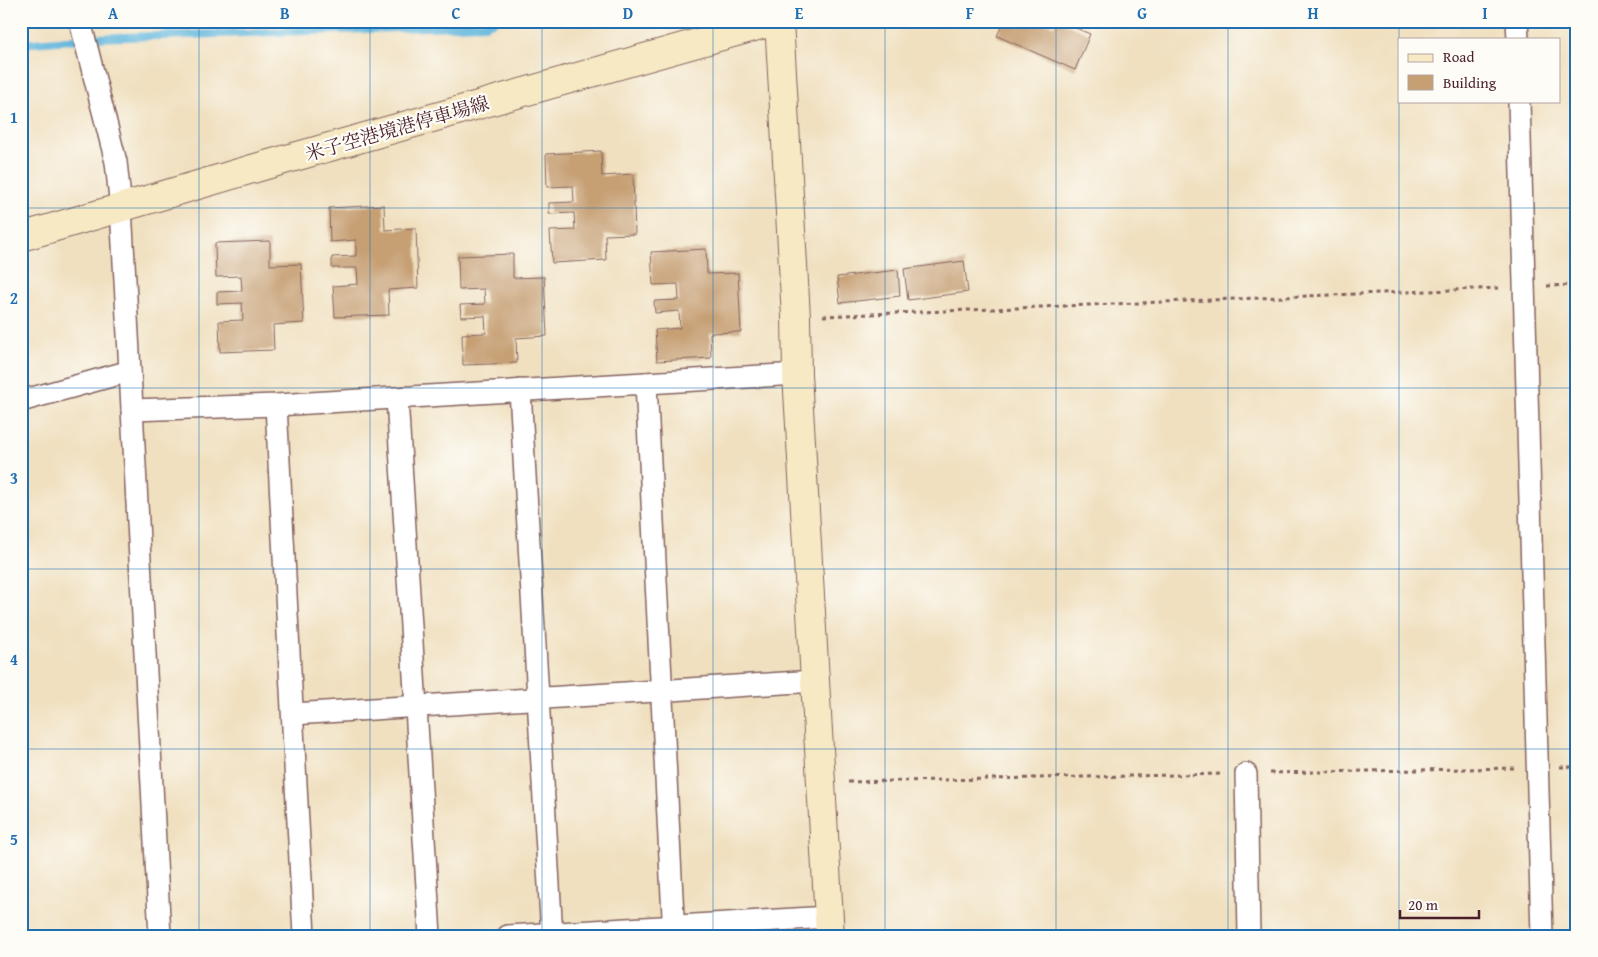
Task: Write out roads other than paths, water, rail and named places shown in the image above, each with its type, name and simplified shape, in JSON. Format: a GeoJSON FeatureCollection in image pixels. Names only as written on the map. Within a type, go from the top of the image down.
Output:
{"type":"FeatureCollection","features":[{"type":"Feature","properties":{"kind":"street"},"geometry":{"type":"LineString","coordinates":[[80,21],[116,162],[121,208],[160,936]]}},
{"type":"Feature","properties":{"kind":"street","name":"米子空港境港停車場線"},"geometry":{"type":"LineString","coordinates":[[21,237],[266,165],[775,21]]}},
{"type":"Feature","properties":{"kind":"street"},"geometry":{"type":"LineString","coordinates":[[508,936],[829,926],[797,374],[796,317],[779,21]]}},
{"type":"Feature","properties":{"kind":"street"},"geometry":{"type":"LineString","coordinates":[[1517,21],[1518,38]]}},
{"type":"Feature","properties":{"kind":"street"},"geometry":{"type":"LineString","coordinates":[[1519,102],[1542,936]]}},
{"type":"Feature","properties":{"kind":"street"},"geometry":{"type":"LineString","coordinates":[[21,401],[130,370]]}},
{"type":"Feature","properties":{"kind":"street"},"geometry":{"type":"LineString","coordinates":[[132,410],[276,405],[797,374]]}},
{"type":"Feature","properties":{"kind":"street"},"geometry":{"type":"LineString","coordinates":[[646,383],[674,931]]}},
{"type":"Feature","properties":{"kind":"street"},"geometry":{"type":"LineString","coordinates":[[520,390],[552,934]]}},
{"type":"Feature","properties":{"kind":"street"},"geometry":{"type":"LineString","coordinates":[[397,398],[430,936]]}},
{"type":"Feature","properties":{"kind":"street"},"geometry":{"type":"LineString","coordinates":[[276,405],[304,936]]}},
{"type":"Feature","properties":{"kind":"street"},"geometry":{"type":"LineString","coordinates":[[293,714],[815,681]]}},
{"type":"Feature","properties":{"kind":"street"},"geometry":{"type":"LineString","coordinates":[[1246,774],[1249,936]]}},
{"type":"Feature","properties":{"kind":"waterway"},"geometry":{"type":"LineString","coordinates":[[21,44],[93,38],[485,25],[495,21]]}}]}
